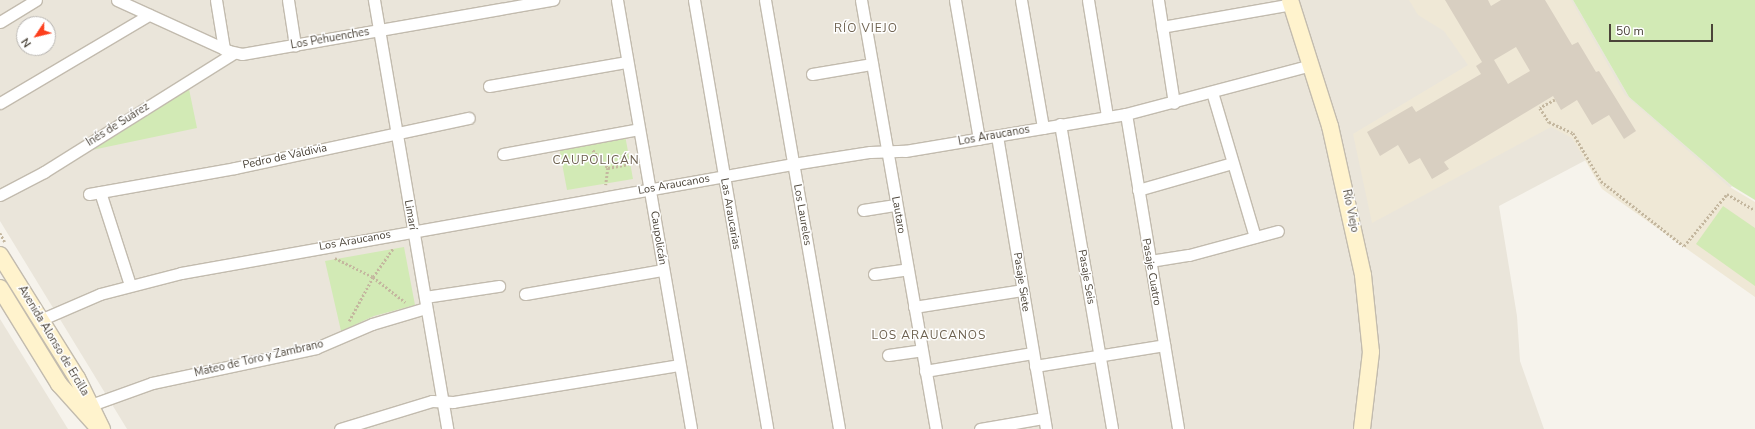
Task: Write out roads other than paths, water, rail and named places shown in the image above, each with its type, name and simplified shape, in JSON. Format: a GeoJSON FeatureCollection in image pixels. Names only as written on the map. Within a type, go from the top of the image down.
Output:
{"type":"FeatureCollection","features":[{"type":"Feature","properties":{"kind":"main road","name":"Río Viejo"},"geometry":{"type":"LineString","coordinates":[[1291,2],[1334,141],[1363,275],[1371,352],[1362,429]]}},
{"type":"Feature","properties":{"kind":"main road"},"geometry":{"type":"LineString","coordinates":[[0,290],[6,276],[3,259]]}},
{"type":"Feature","properties":{"kind":"main road","name":"Avenida Alonso de Ercilla"},"geometry":{"type":"LineString","coordinates":[[3,259],[91,405],[101,429]]}},
{"type":"Feature","properties":{"kind":"main road","name":"Avenida Alonso de Ercilla"},"geometry":{"type":"LineString","coordinates":[[0,290],[59,384],[101,429]]}},
{"type":"Feature","properties":{"kind":"street"},"geometry":{"type":"LineString","coordinates":[[0,22],[36,0]]}},
{"type":"Feature","properties":{"kind":"street","name":"Los Pehuenches"},"geometry":{"type":"LineString","coordinates":[[117,0],[234,53],[295,45],[553,0]]}},
{"type":"Feature","properties":{"kind":"street"},"geometry":{"type":"LineString","coordinates":[[216,0],[224,49]]}},
{"type":"Feature","properties":{"kind":"street"},"geometry":{"type":"LineString","coordinates":[[288,0],[295,45]]}},
{"type":"Feature","properties":{"kind":"street","name":"Limarí"},"geometry":{"type":"LineString","coordinates":[[374,0],[409,231],[443,401],[447,429]]}},
{"type":"Feature","properties":{"kind":"street","name":"Caupolicán"},"geometry":{"type":"LineString","coordinates":[[616,0],[691,429]]}},
{"type":"Feature","properties":{"kind":"street","name":"Las Araucarias"},"geometry":{"type":"LineString","coordinates":[[694,0],[767,429]]}},
{"type":"Feature","properties":{"kind":"street","name":"Los Laureles"},"geometry":{"type":"LineString","coordinates":[[765,0],[839,429]]}},
{"type":"Feature","properties":{"kind":"street","name":"Lautaro"},"geometry":{"type":"LineString","coordinates":[[861,0],[936,429]]}},
{"type":"Feature","properties":{"kind":"street"},"geometry":{"type":"LineString","coordinates":[[955,0],[979,139]]}},
{"type":"Feature","properties":{"kind":"street"},"geometry":{"type":"LineString","coordinates":[[1021,0],[1043,128]]}},
{"type":"Feature","properties":{"kind":"street"},"geometry":{"type":"LineString","coordinates":[[1088,0],[1107,116]]}},
{"type":"Feature","properties":{"kind":"street"},"geometry":{"type":"LineString","coordinates":[[1158,0],[1174,103]]}},
{"type":"Feature","properties":{"kind":"street"},"geometry":{"type":"LineString","coordinates":[[1162,27],[1291,2]]}},
{"type":"Feature","properties":{"kind":"street"},"geometry":{"type":"LineString","coordinates":[[0,103],[149,15]]}},
{"type":"Feature","properties":{"kind":"street","name":"Inés de Suárez"},"geometry":{"type":"LineString","coordinates":[[0,195],[44,172],[234,53]]}},
{"type":"Feature","properties":{"kind":"street"},"geometry":{"type":"LineString","coordinates":[[489,86],[627,62]]}},
{"type":"Feature","properties":{"kind":"street"},"geometry":{"type":"LineString","coordinates":[[812,74],[872,64]]}},
{"type":"Feature","properties":{"kind":"street","name":"Los Araucanos"},"geometry":{"type":"LineString","coordinates":[[40,320],[130,285],[409,231],[793,164],[979,139],[1107,116],[1126,114],[1174,103],[1311,65]]}},
{"type":"Feature","properties":{"kind":"street"},"geometry":{"type":"LineString","coordinates":[[1212,92],[1255,237]]}},
{"type":"Feature","properties":{"kind":"street","name":"Pasaje Cuatro"},"geometry":{"type":"LineString","coordinates":[[1126,114],[1178,429]]}},
{"type":"Feature","properties":{"kind":"street","name":"Pedro de Valdivia"},"geometry":{"type":"LineString","coordinates":[[89,194],[235,168],[469,118]]}},
{"type":"Feature","properties":{"kind":"street","name":"Pasaje Seis"},"geometry":{"type":"LineString","coordinates":[[1060,124],[1112,429]]}},
{"type":"Feature","properties":{"kind":"street"},"geometry":{"type":"LineString","coordinates":[[503,154],[639,129]]}},
{"type":"Feature","properties":{"kind":"street","name":"Pasaje Siete"},"geometry":{"type":"LineString","coordinates":[[996,136],[1045,424]]}},
{"type":"Feature","properties":{"kind":"street"},"geometry":{"type":"LineString","coordinates":[[1138,190],[1232,163]]}},
{"type":"Feature","properties":{"kind":"street"},"geometry":{"type":"LineString","coordinates":[[100,192],[130,285]]}},
{"type":"Feature","properties":{"kind":"street"},"geometry":{"type":"LineString","coordinates":[[863,210],[896,204]]}},
{"type":"Feature","properties":{"kind":"street"},"geometry":{"type":"LineString","coordinates":[[1150,261],[1278,231]]}},
{"type":"Feature","properties":{"kind":"street"},"geometry":{"type":"LineString","coordinates":[[874,274],[908,269]]}},
{"type":"Feature","properties":{"kind":"street"},"geometry":{"type":"LineString","coordinates":[[525,294],[663,270]]}},
{"type":"Feature","properties":{"kind":"street","name":"Mateo de Toro y Zambrano"},"geometry":{"type":"LineString","coordinates":[[91,405],[152,383],[316,348],[423,305],[500,286]]}},
{"type":"Feature","properties":{"kind":"street"},"geometry":{"type":"LineString","coordinates":[[914,307],[1022,290]]}},
{"type":"Feature","properties":{"kind":"street"},"geometry":{"type":"LineString","coordinates":[[1035,366],[1164,345]]}},
{"type":"Feature","properties":{"kind":"street"},"geometry":{"type":"LineString","coordinates":[[888,355],[922,350]]}},
{"type":"Feature","properties":{"kind":"street"},"geometry":{"type":"LineString","coordinates":[[925,371],[1033,353]]}},
{"type":"Feature","properties":{"kind":"street"},"geometry":{"type":"LineString","coordinates":[[340,429],[409,407],[680,365]]}},
{"type":"Feature","properties":{"kind":"street"},"geometry":{"type":"LineString","coordinates":[[980,429],[1045,424]]}},
{"type":"Feature","properties":{"kind":"district","name":"RÍO VIEJO"},"geometry":{"type":"Point","coordinates":[866,29]}},
{"type":"Feature","properties":{"kind":"district","name":"CAUPOLICÁN"},"geometry":{"type":"Point","coordinates":[596,161]}},
{"type":"Feature","properties":{"kind":"district","name":"LOS ARAUCANOS"},"geometry":{"type":"Point","coordinates":[929,336]}}]}
